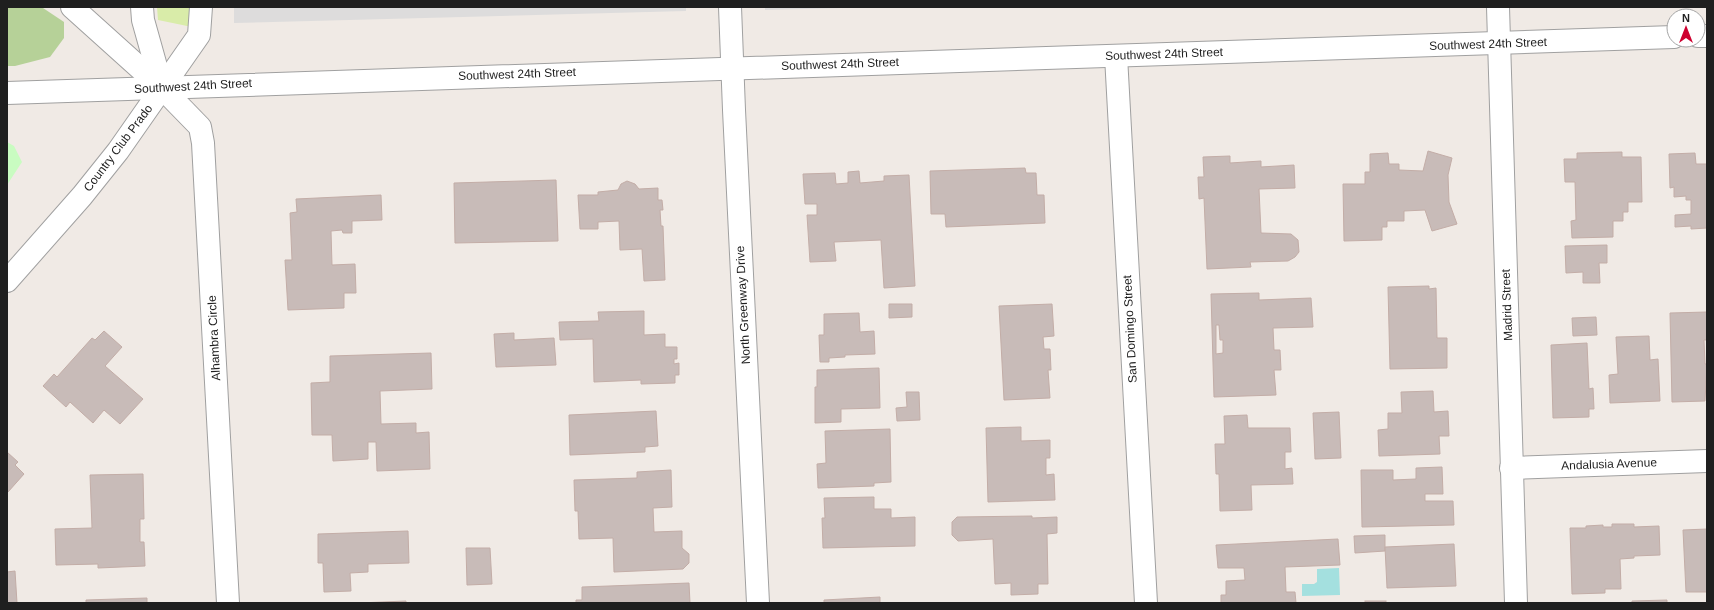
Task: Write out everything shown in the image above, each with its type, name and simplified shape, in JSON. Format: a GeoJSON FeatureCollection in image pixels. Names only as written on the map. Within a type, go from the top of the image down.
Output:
{"type":"FeatureCollection","features":[{"type":"Feature","properties":{"kind":"street"},"geometry":{"type":"LineString","coordinates":[[72,7],[162,88],[199,35],[201,7]]}},
{"type":"Feature","properties":{"kind":"street","name":"Alhambra Circle"},"geometry":{"type":"LineString","coordinates":[[142,7],[142,20],[162,88],[200,128],[203,143],[228,603]]}},
{"type":"Feature","properties":{"kind":"street","name":"North Greenway Drive"},"geometry":{"type":"LineString","coordinates":[[730,7],[758,603]]}},
{"type":"Feature","properties":{"kind":"street","name":"Madrid Street"},"geometry":{"type":"LineString","coordinates":[[1498,7],[1516,603]]}},
{"type":"Feature","properties":{"kind":"street","name":"Southwest 24th Street"},"geometry":{"type":"LineString","coordinates":[[7,93],[162,88],[256,83],[1499,44],[1666,37]]}},
{"type":"Feature","properties":{"kind":"street","name":"San Domingo Street"},"geometry":{"type":"LineString","coordinates":[[1116,56],[1146,603]]}},
{"type":"Feature","properties":{"kind":"street","name":"Country Club Prado"},"geometry":{"type":"LineString","coordinates":[[7,281],[82,196],[118,151],[162,88]]}},
{"type":"Feature","properties":{"kind":"street","name":"Andalusia Avenue"},"geometry":{"type":"LineString","coordinates":[[1511,468],[1707,461]]}},
{"type":"Feature","properties":{"kind":"shaded area"},"geometry":{"type":"Polygon","coordinates":[[[234,7],[686,7],[686,11],[234,23],[234,7]]]}},
{"type":"Feature","properties":{"kind":"shaded area"},"geometry":{"type":"Polygon","coordinates":[[[765,7],[883,7],[765,10],[765,7]]]}},
{"type":"Feature","properties":{"kind":"green space"},"geometry":{"type":"Polygon","coordinates":[[[7,7],[43,8],[64,22],[64,38],[50,57],[15,66],[7,66],[7,7]]]}},
{"type":"Feature","properties":{"kind":"green space"},"geometry":{"type":"Polygon","coordinates":[[[157,7],[191,7],[192,27],[158,20],[157,7]]]}},
{"type":"Feature","properties":{"kind":"green space"},"geometry":{"type":"Polygon","coordinates":[[[7,142],[14,146],[22,162],[7,185],[7,142]]]}},
{"type":"Feature","properties":{"kind":"water"},"geometry":{"type":"Polygon","coordinates":[[[1339,568],[1340,595],[1302,596],[1302,584],[1314,584],[1317,582],[1317,569],[1339,568]]]}},
{"type":"Feature","properties":{"kind":"building"},"geometry":{"type":"Polygon","coordinates":[[[1428,151],[1452,158],[1448,175],[1449,202],[1457,224],[1432,231],[1425,210],[1404,211],[1404,221],[1387,221],[1387,227],[1382,227],[1382,240],[1344,241],[1343,184],[1365,184],[1365,172],[1370,172],[1370,154],[1388,153],[1389,164],[1399,164],[1399,170],[1423,171],[1428,151]]]}},
{"type":"Feature","properties":{"kind":"building"},"geometry":{"type":"Polygon","coordinates":[[[1622,152],[1622,157],[1641,157],[1642,202],[1628,202],[1628,212],[1623,212],[1623,221],[1613,221],[1613,237],[1572,238],[1571,221],[1576,220],[1575,182],[1565,182],[1564,159],[1577,159],[1577,153],[1622,152]]]}},
{"type":"Feature","properties":{"kind":"building"},"geometry":{"type":"Polygon","coordinates":[[[1695,153],[1696,164],[1707,164],[1707,228],[1691,229],[1691,226],[1675,227],[1675,215],[1691,214],[1691,200],[1686,200],[1686,196],[1674,197],[1674,187],[1670,188],[1669,154],[1695,153]]]}},
{"type":"Feature","properties":{"kind":"building"},"geometry":{"type":"Polygon","coordinates":[[[1230,156],[1230,163],[1261,161],[1261,167],[1294,165],[1295,188],[1259,189],[1261,233],[1291,234],[1298,240],[1299,252],[1295,257],[1288,261],[1250,262],[1251,267],[1207,269],[1204,198],[1199,199],[1198,177],[1204,177],[1203,157],[1230,156]]]}},
{"type":"Feature","properties":{"kind":"building"},"geometry":{"type":"Polygon","coordinates":[[[1025,168],[1026,173],[1036,173],[1037,195],[1044,195],[1045,223],[946,227],[945,214],[931,214],[930,171],[1025,168]]]}},
{"type":"Feature","properties":{"kind":"building"},"geometry":{"type":"Polygon","coordinates":[[[859,171],[860,183],[884,181],[884,176],[909,175],[915,286],[884,288],[881,240],[834,242],[836,261],[810,262],[807,215],[817,215],[817,204],[805,204],[803,174],[835,173],[836,184],[848,183],[848,172],[859,171]]]}},
{"type":"Feature","properties":{"kind":"building"},"geometry":{"type":"Polygon","coordinates":[[[556,180],[558,241],[455,243],[454,183],[556,180]]]}},
{"type":"Feature","properties":{"kind":"building"},"geometry":{"type":"Polygon","coordinates":[[[627,181],[635,184],[639,189],[658,188],[658,200],[662,200],[663,210],[660,210],[661,226],[663,226],[665,280],[644,281],[642,249],[620,250],[619,221],[598,222],[598,229],[580,229],[578,195],[598,195],[598,192],[618,190],[621,184],[627,181]]]}},
{"type":"Feature","properties":{"kind":"building"},"geometry":{"type":"Polygon","coordinates":[[[381,195],[382,220],[352,221],[352,233],[343,233],[342,230],[331,231],[332,265],[355,264],[356,293],[344,293],[344,308],[288,310],[285,260],[292,260],[290,213],[297,212],[296,199],[381,195]]]}},
{"type":"Feature","properties":{"kind":"building"},"geometry":{"type":"Polygon","coordinates":[[[1607,245],[1607,263],[1599,263],[1600,283],[1583,283],[1583,272],[1566,273],[1565,246],[1607,245]]]}},
{"type":"Feature","properties":{"kind":"building"},"geometry":{"type":"Polygon","coordinates":[[[1429,286],[1429,289],[1436,288],[1437,338],[1447,338],[1447,368],[1390,369],[1388,287],[1429,286]]]}},
{"type":"Feature","properties":{"kind":"building"},"geometry":{"type":"Polygon","coordinates":[[[1259,293],[1259,300],[1311,298],[1313,327],[1273,328],[1274,350],[1280,350],[1281,370],[1274,370],[1276,395],[1214,397],[1211,294],[1259,293]],[[1216,325],[1216,354],[1223,353],[1223,340],[1220,340],[1219,325],[1216,325]]]}},
{"type":"Feature","properties":{"kind":"building"},"geometry":{"type":"Polygon","coordinates":[[[889,304],[912,304],[912,317],[889,318],[889,304]]]}},
{"type":"Feature","properties":{"kind":"building"},"geometry":{"type":"Polygon","coordinates":[[[1052,304],[1054,336],[1043,337],[1044,349],[1050,349],[1051,370],[1048,370],[1050,398],[1004,400],[999,306],[1052,304]]]}},
{"type":"Feature","properties":{"kind":"building"},"geometry":{"type":"Polygon","coordinates":[[[644,311],[644,335],[665,334],[665,347],[677,347],[677,359],[674,359],[674,364],[679,363],[679,375],[675,375],[675,383],[641,384],[641,380],[594,382],[593,339],[560,340],[559,322],[599,321],[598,312],[644,311]]]}},
{"type":"Feature","properties":{"kind":"building"},"geometry":{"type":"Polygon","coordinates":[[[1707,312],[1707,340],[1704,340],[1705,364],[1707,364],[1705,401],[1672,402],[1670,313],[1707,312]]]}},
{"type":"Feature","properties":{"kind":"building"},"geometry":{"type":"Polygon","coordinates":[[[859,313],[860,332],[874,331],[875,354],[845,355],[845,357],[829,358],[829,362],[820,362],[819,335],[824,335],[824,314],[859,313]]]}},
{"type":"Feature","properties":{"kind":"building"},"geometry":{"type":"Polygon","coordinates":[[[1596,317],[1597,335],[1573,336],[1572,318],[1596,317]]]}},
{"type":"Feature","properties":{"kind":"building"},"geometry":{"type":"Polygon","coordinates":[[[104,331],[122,347],[105,366],[143,399],[120,424],[104,410],[93,423],[70,402],[66,407],[43,386],[54,374],[57,377],[92,338],[95,340],[104,331]]]}},
{"type":"Feature","properties":{"kind":"building"},"geometry":{"type":"Polygon","coordinates":[[[514,333],[514,340],[554,338],[556,365],[496,367],[494,334],[514,333]]]}},
{"type":"Feature","properties":{"kind":"building"},"geometry":{"type":"Polygon","coordinates":[[[1649,336],[1650,360],[1658,359],[1660,401],[1610,403],[1609,375],[1618,374],[1616,337],[1649,336]]]}},
{"type":"Feature","properties":{"kind":"building"},"geometry":{"type":"Polygon","coordinates":[[[1587,343],[1589,389],[1593,388],[1594,409],[1589,409],[1589,417],[1553,418],[1551,345],[1587,343]]]}},
{"type":"Feature","properties":{"kind":"building"},"geometry":{"type":"Polygon","coordinates":[[[431,353],[432,389],[380,391],[381,424],[416,423],[416,433],[429,432],[430,469],[377,471],[376,442],[368,442],[368,459],[333,461],[332,435],[312,435],[311,383],[330,382],[330,356],[431,353]]]}},
{"type":"Feature","properties":{"kind":"building"},"geometry":{"type":"Polygon","coordinates":[[[879,368],[880,408],[841,409],[841,422],[815,423],[815,387],[817,387],[817,370],[879,368]]]}},
{"type":"Feature","properties":{"kind":"building"},"geometry":{"type":"Polygon","coordinates":[[[1433,391],[1434,412],[1448,411],[1449,436],[1439,436],[1440,454],[1379,456],[1378,430],[1388,429],[1388,413],[1402,413],[1401,392],[1433,391]]]}},
{"type":"Feature","properties":{"kind":"building"},"geometry":{"type":"Polygon","coordinates":[[[906,392],[919,392],[920,420],[897,421],[896,408],[907,407],[906,392]]]}},
{"type":"Feature","properties":{"kind":"building"},"geometry":{"type":"Polygon","coordinates":[[[656,411],[658,446],[645,447],[645,452],[570,455],[569,415],[656,411]]]}},
{"type":"Feature","properties":{"kind":"building"},"geometry":{"type":"Polygon","coordinates":[[[1339,412],[1341,458],[1315,459],[1313,413],[1339,412]]]}},
{"type":"Feature","properties":{"kind":"building"},"geometry":{"type":"Polygon","coordinates":[[[1247,415],[1248,428],[1290,428],[1291,452],[1285,452],[1285,469],[1292,468],[1293,484],[1251,485],[1252,510],[1220,511],[1219,474],[1216,474],[1215,444],[1225,444],[1224,416],[1247,415]]]}},
{"type":"Feature","properties":{"kind":"building"},"geometry":{"type":"Polygon","coordinates":[[[1021,427],[1021,441],[1050,440],[1050,458],[1046,458],[1046,475],[1054,474],[1055,500],[988,502],[986,428],[1021,427]]]}},
{"type":"Feature","properties":{"kind":"building"},"geometry":{"type":"Polygon","coordinates":[[[890,429],[891,482],[874,483],[874,486],[818,488],[817,464],[826,463],[825,431],[890,429]]]}},
{"type":"Feature","properties":{"kind":"building"},"geometry":{"type":"Polygon","coordinates":[[[7,452],[18,462],[15,465],[24,474],[8,492],[7,491],[7,452]]]}},
{"type":"Feature","properties":{"kind":"building"},"geometry":{"type":"Polygon","coordinates":[[[1442,467],[1443,494],[1425,494],[1425,501],[1453,501],[1454,525],[1362,527],[1361,470],[1393,470],[1393,480],[1416,479],[1416,468],[1442,467]]]}},
{"type":"Feature","properties":{"kind":"building"},"geometry":{"type":"Polygon","coordinates":[[[671,470],[672,507],[653,508],[654,532],[682,531],[682,548],[689,554],[689,563],[683,569],[614,572],[613,538],[579,539],[578,511],[575,511],[574,480],[637,478],[637,472],[671,470]]]}},
{"type":"Feature","properties":{"kind":"building"},"geometry":{"type":"Polygon","coordinates":[[[143,474],[144,519],[140,519],[140,542],[144,542],[145,566],[98,568],[98,564],[56,565],[55,529],[92,528],[90,475],[143,474]]]}},
{"type":"Feature","properties":{"kind":"building"},"geometry":{"type":"Polygon","coordinates":[[[874,497],[874,509],[891,509],[891,518],[915,517],[915,546],[823,548],[822,518],[825,518],[824,498],[874,497]]]}},
{"type":"Feature","properties":{"kind":"building"},"geometry":{"type":"Polygon","coordinates":[[[1032,516],[1032,518],[1057,517],[1057,533],[1047,534],[1048,584],[1038,584],[1038,594],[1011,595],[1011,583],[995,584],[993,539],[958,541],[952,535],[952,522],[957,517],[1032,516]]]}},
{"type":"Feature","properties":{"kind":"building"},"geometry":{"type":"Polygon","coordinates":[[[1612,524],[1634,524],[1634,527],[1659,526],[1660,555],[1634,556],[1634,558],[1620,559],[1621,589],[1605,589],[1605,593],[1572,594],[1570,528],[1586,528],[1586,526],[1603,525],[1603,527],[1612,527],[1612,524]]]}},
{"type":"Feature","properties":{"kind":"building"},"geometry":{"type":"Polygon","coordinates":[[[1707,529],[1707,592],[1686,592],[1683,530],[1707,529]]]}},
{"type":"Feature","properties":{"kind":"building"},"geometry":{"type":"Polygon","coordinates":[[[408,531],[409,563],[368,564],[368,572],[350,573],[351,591],[324,592],[323,563],[318,563],[318,534],[408,531]]]}},
{"type":"Feature","properties":{"kind":"building"},"geometry":{"type":"Polygon","coordinates":[[[1385,535],[1385,551],[1355,553],[1354,536],[1385,535]]]}},
{"type":"Feature","properties":{"kind":"building"},"geometry":{"type":"Polygon","coordinates":[[[1338,539],[1340,565],[1285,567],[1286,592],[1295,592],[1296,603],[1221,603],[1221,595],[1226,595],[1226,581],[1245,580],[1244,568],[1218,568],[1216,545],[1338,539]]]}},
{"type":"Feature","properties":{"kind":"building"},"geometry":{"type":"Polygon","coordinates":[[[1454,544],[1456,586],[1387,588],[1385,547],[1454,544]]]}},
{"type":"Feature","properties":{"kind":"building"},"geometry":{"type":"Polygon","coordinates":[[[466,548],[490,548],[492,584],[467,585],[466,548]]]}},
{"type":"Feature","properties":{"kind":"building"},"geometry":{"type":"Polygon","coordinates":[[[15,571],[17,603],[7,603],[7,572],[15,571]]]}},
{"type":"Feature","properties":{"kind":"building"},"geometry":{"type":"Polygon","coordinates":[[[689,583],[690,603],[576,603],[576,600],[582,600],[582,587],[689,583]]]}},
{"type":"Feature","properties":{"kind":"building"},"geometry":{"type":"Polygon","coordinates":[[[880,597],[880,603],[824,603],[824,600],[880,597]]]}},
{"type":"Feature","properties":{"kind":"building"},"geometry":{"type":"Polygon","coordinates":[[[147,598],[147,603],[86,603],[86,600],[147,598]]]}},
{"type":"Feature","properties":{"kind":"building"},"geometry":{"type":"Polygon","coordinates":[[[1667,600],[1667,603],[1632,603],[1632,601],[1667,600]]]}},
{"type":"Feature","properties":{"kind":"building"},"geometry":{"type":"Polygon","coordinates":[[[406,601],[406,603],[359,603],[406,601]]]}},
{"type":"Feature","properties":{"kind":"building"},"geometry":{"type":"Polygon","coordinates":[[[1365,601],[1386,601],[1386,603],[1365,603],[1365,601]]]}}]}
